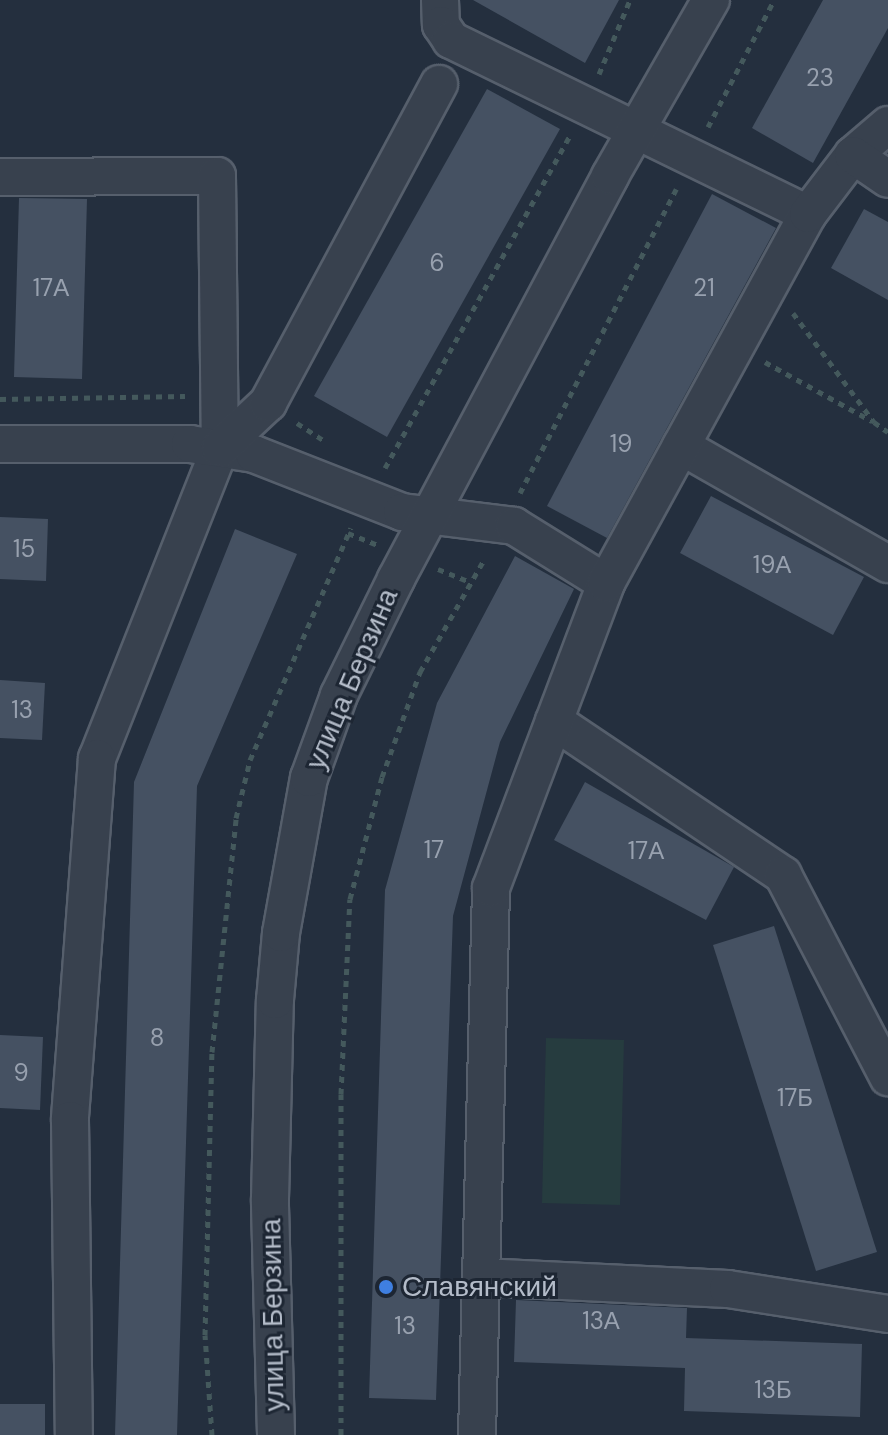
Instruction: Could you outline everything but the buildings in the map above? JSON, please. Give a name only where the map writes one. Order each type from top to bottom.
[{"type":"street","points":[[440,0],[441,25],[451,40],[808,214]]},
{"type":"street","name":"улица Берзина","points":[[276,1435],[270,1199],[275,1000],[299,815],[339,695],[429,517],[635,130],[711,0]]},
{"type":"street","points":[[220,448],[268,403],[439,84]]},
{"type":"street","points":[[477,1435],[491,888],[606,583],[808,214],[853,155],[888,125]]},
{"type":"street","points":[[853,155],[888,179]]},
{"type":"street","points":[[0,177],[217,176],[220,448],[97,758],[70,1120],[74,1435]]},
{"type":"street","points":[[0,444],[220,448],[276,462],[387,507],[429,517],[514,526],[606,583]]},
{"type":"street","points":[[681,446],[888,564]]},
{"type":"street","points":[[554,721],[783,875],[888,1077]]},
{"type":"street","points":[[481,1277],[728,1289],[888,1314]]},
{"type":"path","points":[[341,1435],[341,1094],[350,899],[382,777],[420,672],[503,527],[774,0]]},
{"type":"path","points":[[770,284],[874,422]]},
{"type":"path","points":[[736,347],[888,432]]},
{"type":"green space","points":[[546,1038],[624,1040],[620,1205],[542,1203]]},
{"type":"place","name":"Славянский","points":[[386,1287]]}]
